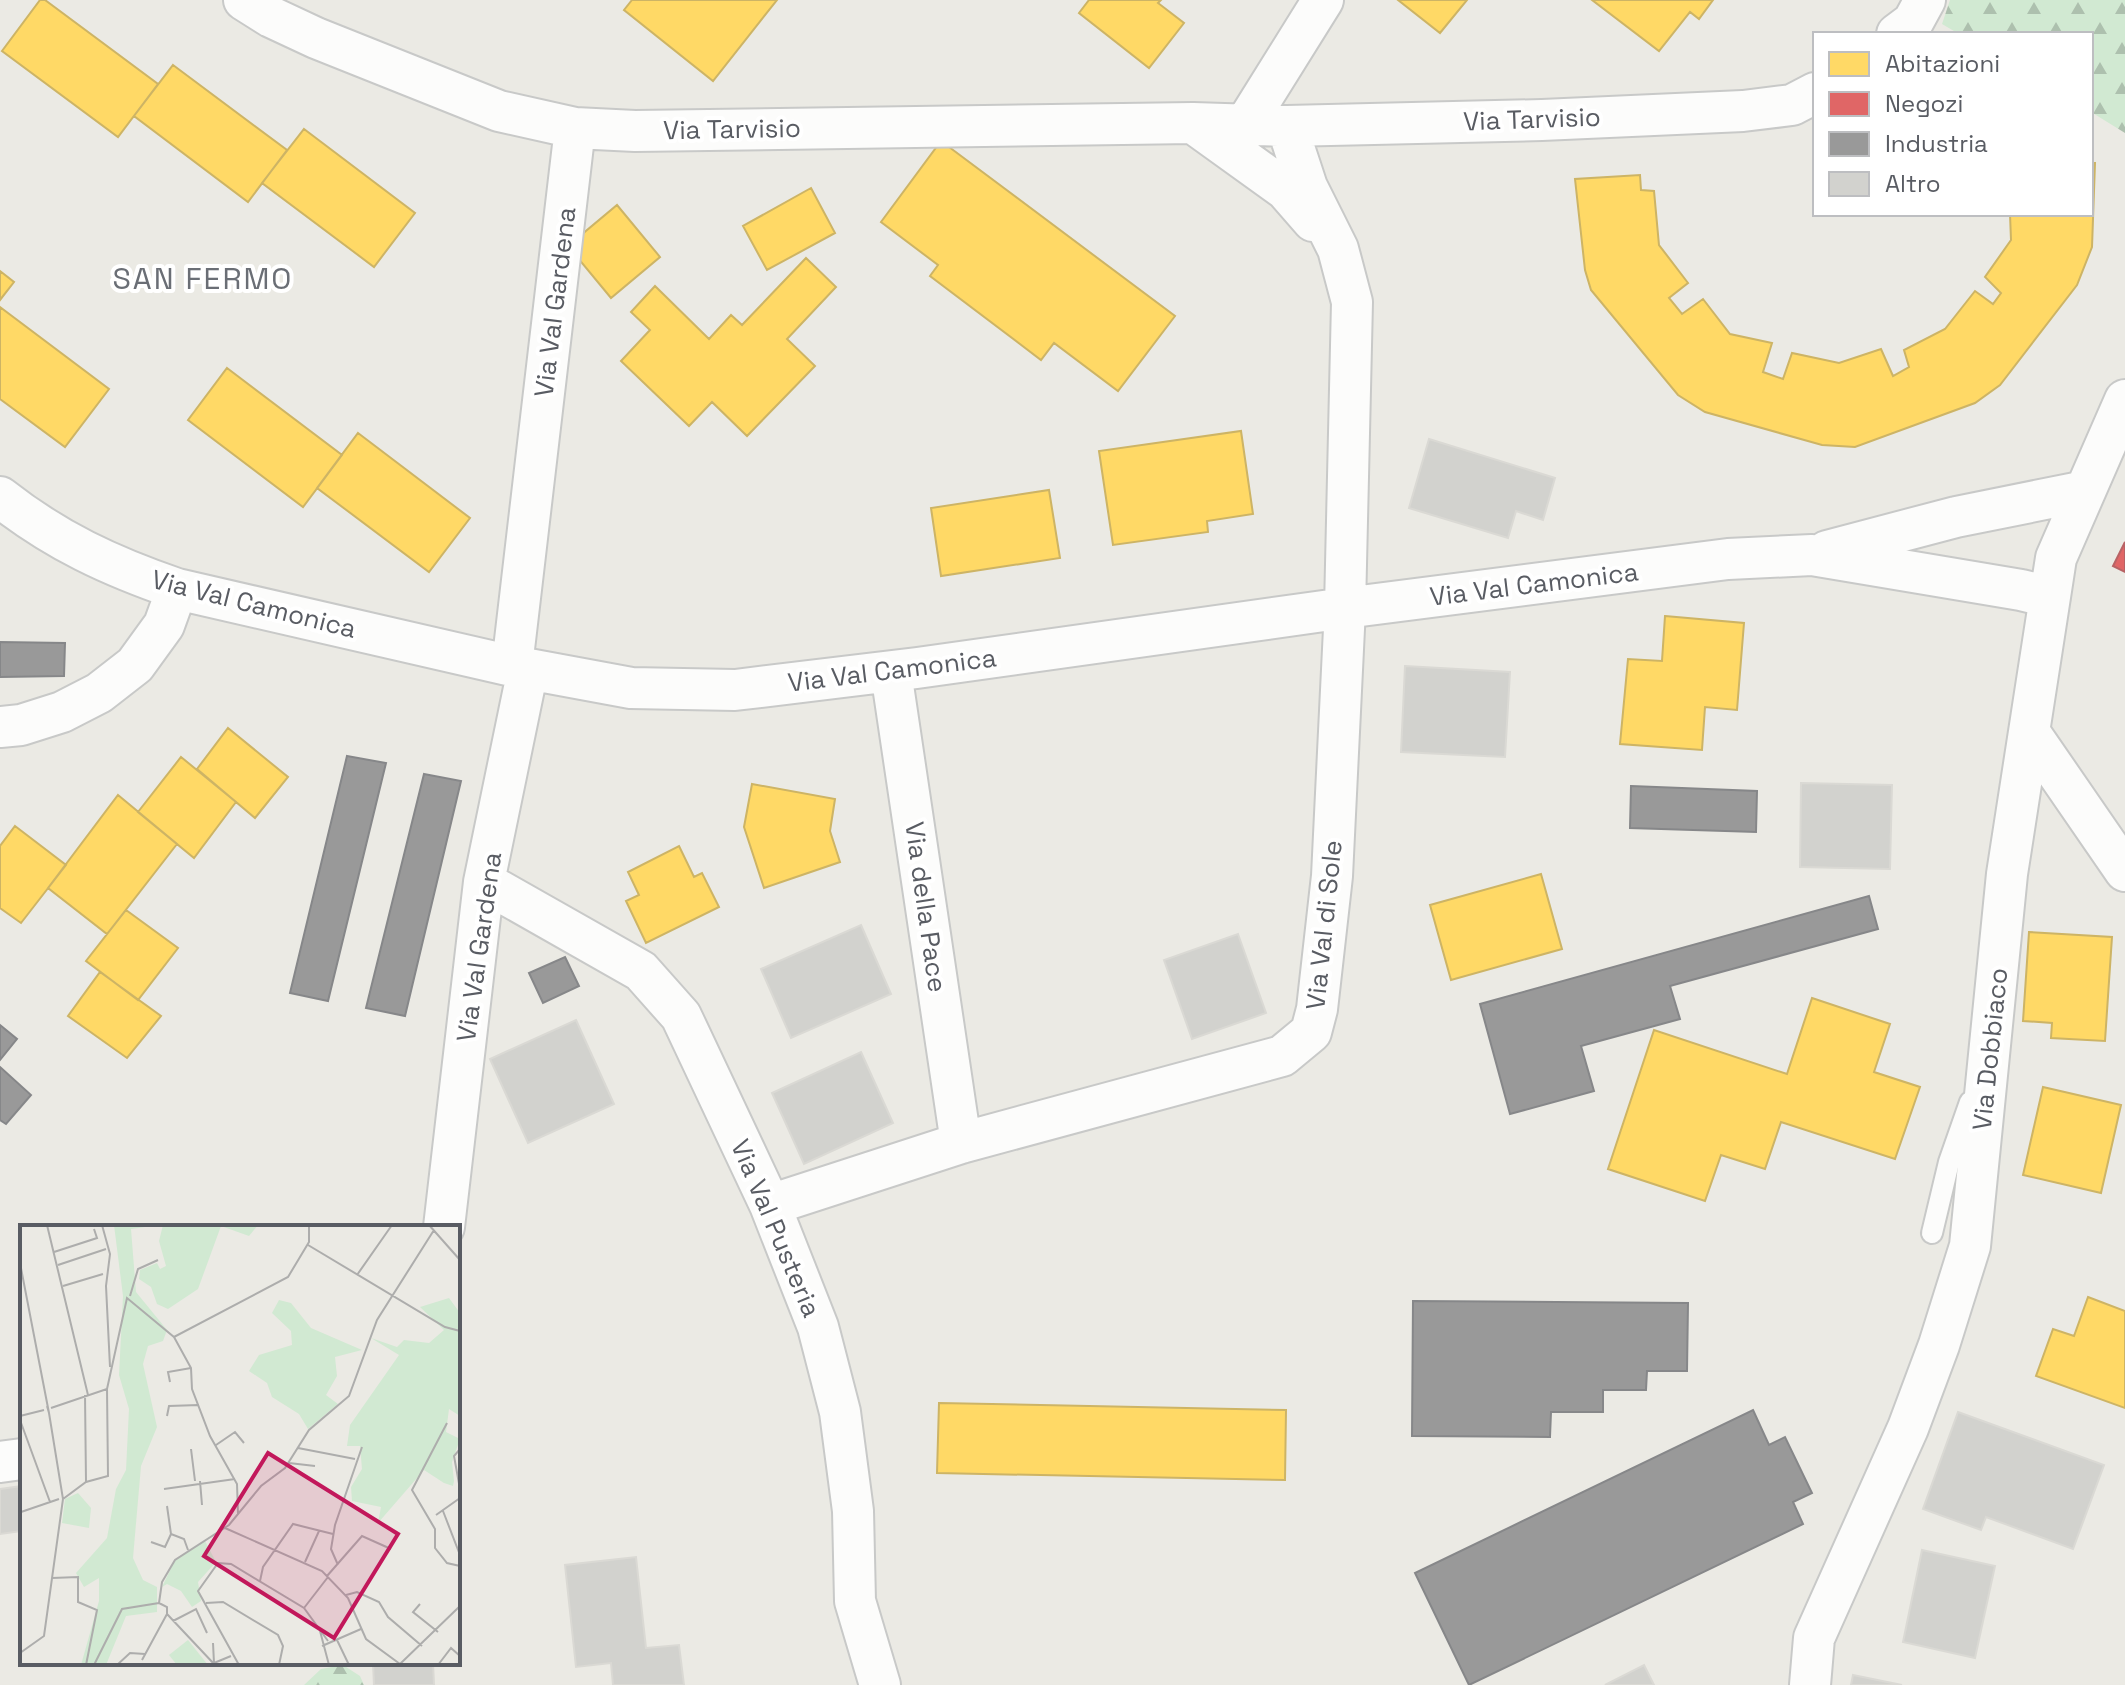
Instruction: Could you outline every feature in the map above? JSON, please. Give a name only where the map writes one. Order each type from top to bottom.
[{"type":"street","name":"Via Tarvisio","points":[[244,0],[271,17],[316,38],[499,111],[575,128],[635,131],[1193,123],[1287,126],[1542,120],[1743,111],[1792,105],[1813,94]]},
{"type":"street","points":[[1245,125],[1323,0]]},
{"type":"street","points":[[1900,32],[1913,22],[1925,0]]},
{"type":"street","name":"Via Val di Sole","points":[[1193,123],[1286,190],[1338,249]]},
{"type":"street","name":"Via Val di Sole","points":[[770,1205],[961,1143],[1282,1056],[1311,1032],[1317,1009],[1332,876],[1345,608],[1352,302],[1338,249],[1307,187],[1287,126]]},
{"type":"street","name":"Via Val Gardena","points":[[444,1225],[484,882],[520,668],[575,128]]},
{"type":"street","name":"Via Dobbiaco","points":[[1810,1685],[1814,1638],[1908,1428],[1939,1345],[1970,1246],[2007,874],[2056,558],[2125,400]]},
{"type":"street","name":"Via Val Camonica","points":[[0,497],[78,549],[127,572],[177,589],[520,668],[631,688],[735,690],[891,672],[1345,608],[1728,559],[1812,555],[1956,517],[2085,491]]},
{"type":"street","name":"Via Val Camonica","points":[[1812,555],[2050,597]]},
{"type":"street","points":[[0,727],[21,725],[62,712],[111,684],[135,665],[164,625],[177,589]]},
{"type":"street","name":"Via della Pace","points":[[891,672],[961,1143]]},
{"type":"street","points":[[2030,733],[2125,871]]},
{"type":"street","name":"Via Val Pusteria","points":[[484,882],[641,971],[681,1016],[770,1205],[818,1327],[840,1412],[853,1511],[855,1601],[880,1685]]},
{"type":"street","points":[[0,1462],[20,1459]]},
{"type":"lane","points":[[1932,1233],[1949,1162],[1991,1041]]},
{"type":"green space","points":[[1950,0],[2125,0],[2125,133],[2093,113],[2093,32],[1956,32],[1942,24]]},
{"type":"green space","points":[[343,1665],[360,1676],[364,1685],[304,1685],[321,1669]]},
{"type":"building: Abitazioni","points":[[40,0],[45,0],[158,84],[118,137],[2,51]]},
{"type":"building: Abitazioni","points":[[632,0],[777,0],[713,81],[624,10]]},
{"type":"building: Abitazioni","points":[[1089,0],[1161,0],[1158,3],[1184,23],[1149,68],[1079,13]]},
{"type":"building: Abitazioni","points":[[1398,0],[1467,0],[1440,33]]},
{"type":"building: Abitazioni","points":[[1592,0],[1713,0],[1699,19],[1690,12],[1659,51]]},
{"type":"building: Abitazioni","points":[[173,65],[287,150],[248,202],[134,116]]},
{"type":"building: Abitazioni","points":[[304,129],[415,213],[374,267],[262,183]]},
{"type":"building: Abitazioni","points":[[941,141],[1175,316],[1118,391],[1054,343],[1041,360],[930,276],[938,265],[881,222]]},
{"type":"building: Abitazioni","points":[[2095,163],[2092,247],[2077,285],[2000,385],[1975,403],[1855,447],[1822,445],[1705,412],[1678,395],[1591,290],[1585,270],[1575,179],[1640,175],[1641,190],[1654,191],[1659,245],[1688,283],[1669,298],[1682,314],[1703,299],[1730,334],[1772,343],[1763,372],[1783,379],[1792,353],[1839,363],[1881,349],[1893,376],[1909,367],[1904,350],[1945,329],[1975,291],[1993,304],[2001,293],[1985,277],[2011,240],[2010,216],[2093,216]]},
{"type":"building: Abitazioni","points":[[811,188],[835,233],[767,270],[743,226]]},
{"type":"building: Abitazioni","points":[[617,205],[660,257],[611,298],[568,246]]},
{"type":"building: Abitazioni","points":[[806,258],[836,287],[787,339],[815,366],[747,436],[712,402],[689,426],[621,361],[650,330],[631,312],[655,286],[709,339],[731,315],[742,325]]},
{"type":"building: Abitazioni","points":[[0,271],[14,282],[0,300]]},
{"type":"building: Abitazioni","points":[[0,307],[109,389],[65,447],[0,399]]},
{"type":"building: Abitazioni","points":[[227,368],[342,455],[303,507],[188,420]]},
{"type":"building: Abitazioni","points":[[1241,431],[1253,514],[1207,521],[1208,532],[1113,545],[1099,451]]},
{"type":"building: Abitazioni","points":[[358,433],[470,518],[429,572],[317,488]]},
{"type":"building: Abitazioni","points":[[1049,490],[1060,558],[941,576],[931,508]]},
{"type":"building: Abitazioni","points":[[1665,616],[1744,623],[1737,710],[1705,707],[1702,750],[1620,744],[1628,659],[1662,661]]},
{"type":"building: Abitazioni","points":[[228,728],[288,777],[255,818],[197,769]]},
{"type":"building: Abitazioni","points":[[181,757],[236,802],[194,858],[138,812]]},
{"type":"building: Abitazioni","points":[[752,784],[835,799],[830,831],[840,862],[764,888],[744,827]]},
{"type":"building: Abitazioni","points":[[118,795],[177,844],[107,934],[48,888]]},
{"type":"building: Abitazioni","points":[[15,826],[66,865],[21,923],[0,908],[0,846]]},
{"type":"building: Abitazioni","points":[[679,846],[694,877],[702,873],[719,907],[646,943],[626,901],[639,895],[628,872]]},
{"type":"building: Abitazioni","points":[[1541,874],[1562,949],[1451,980],[1430,905]]},
{"type":"building: Abitazioni","points":[[126,910],[178,948],[138,1000],[86,961]]},
{"type":"building: Abitazioni","points":[[2029,932],[2112,937],[2105,1041],[2051,1038],[2052,1023],[2023,1021]]},
{"type":"building: Abitazioni","points":[[100,972],[161,1016],[127,1058],[68,1016]]},
{"type":"building: Abitazioni","points":[[1812,998],[1890,1024],[1874,1072],[1920,1087],[1895,1159],[1781,1122],[1765,1169],[1721,1155],[1705,1201],[1608,1169],[1654,1030],[1787,1074]]},
{"type":"building: Abitazioni","points":[[2043,1087],[2121,1105],[2101,1193],[2023,1175]]},
{"type":"building: Abitazioni","points":[[2088,1297],[2125,1311],[2125,1408],[2036,1376],[2053,1329],[2074,1336]]},
{"type":"building: Abitazioni","points":[[939,1403],[1286,1410],[1285,1480],[937,1473]]},
{"type":"building: Negozi","points":[[2125,542],[2125,572],[2113,566]]},
{"type":"building: Industria","points":[[0,642],[65,643],[64,676],[0,677]]},
{"type":"building: Industria","points":[[347,756],[386,763],[328,1001],[290,993]]},
{"type":"building: Industria","points":[[424,774],[461,781],[405,1016],[366,1008]]},
{"type":"building: Industria","points":[[1631,786],[1757,791],[1756,832],[1630,828]]},
{"type":"building: Industria","points":[[1869,896],[1878,929],[1670,986],[1680,1019],[1581,1046],[1594,1091],[1510,1114],[1480,1004]]},
{"type":"building: Industria","points":[[565,957],[579,986],[543,1003],[529,973]]},
{"type":"building: Industria","points":[[0,1025],[17,1039],[0,1060]]},
{"type":"building: Industria","points":[[0,1067],[31,1095],[6,1124],[0,1120]]},
{"type":"building: Industria","points":[[1413,1301],[1688,1303],[1687,1371],[1647,1371],[1646,1390],[1603,1390],[1603,1412],[1551,1412],[1550,1437],[1412,1436]]},
{"type":"building: Industria","points":[[1753,1410],[1769,1445],[1785,1437],[1812,1493],[1793,1502],[1803,1524],[1469,1685],[1415,1573]]},
{"type":"building: Altro","points":[[1429,439],[1555,478],[1543,520],[1516,511],[1508,538],[1409,508]]},
{"type":"building: Altro","points":[[1405,666],[1510,672],[1505,757],[1401,752]]},
{"type":"building: Altro","points":[[1801,783],[1892,785],[1890,869],[1800,867]]},
{"type":"building: Altro","points":[[861,925],[891,994],[791,1038],[761,969]]},
{"type":"building: Altro","points":[[1238,934],[1266,1013],[1192,1039],[1164,960]]},
{"type":"building: Altro","points":[[576,1020],[614,1104],[528,1143],[490,1059]]},
{"type":"building: Altro","points":[[861,1052],[893,1123],[804,1164],[772,1093]]},
{"type":"building: Altro","points":[[1958,1412],[2104,1465],[2073,1549],[1986,1517],[1981,1530],[1923,1509]]},
{"type":"building: Altro","points":[[20,1486],[20,1531],[0,1534],[0,1489]]},
{"type":"building: Altro","points":[[1922,1550],[1995,1566],[1975,1658],[1903,1642]]},
{"type":"building: Altro","points":[[636,1557],[646,1648],[679,1645],[684,1685],[613,1685],[611,1663],[576,1667],[565,1565]]},
{"type":"building: Altro","points":[[373,1665],[433,1665],[434,1685],[374,1685]]},
{"type":"building: Altro","points":[[1644,1665],[1654,1685],[1605,1685]]},
{"type":"building: Altro","points":[[1853,1675],[1902,1685],[1851,1685]]},
{"type":"district","name":"SAN FERMO","points":[[203,278]]}]
